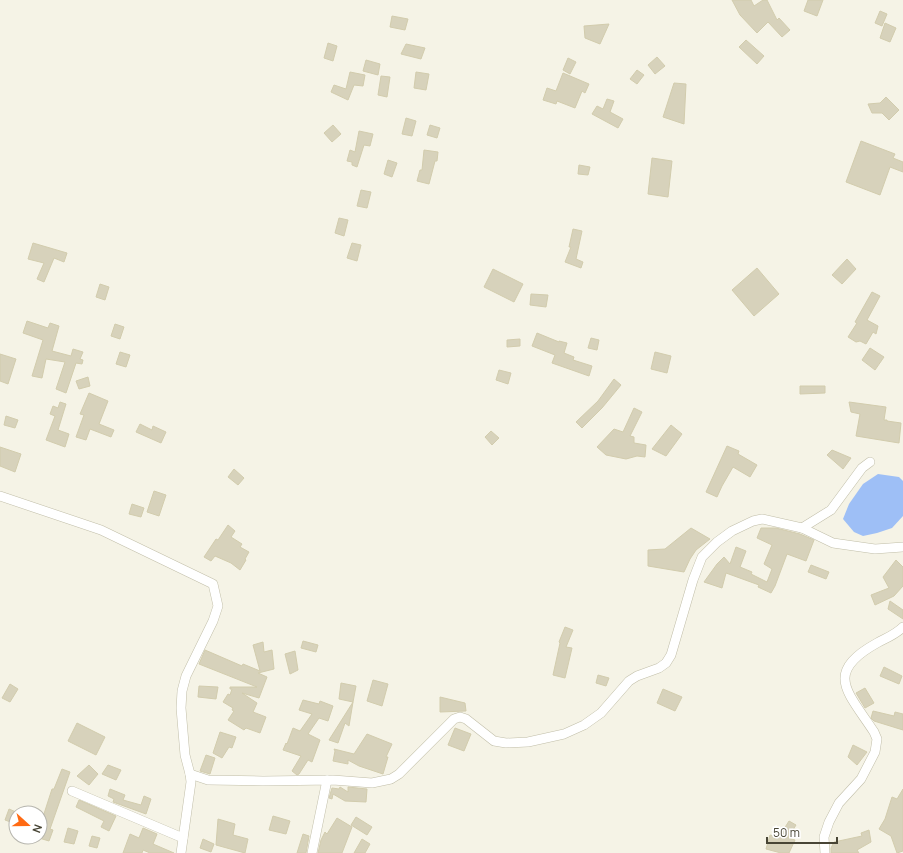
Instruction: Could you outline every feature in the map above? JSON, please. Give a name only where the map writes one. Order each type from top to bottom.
[{"type":"street","points":[[802,528],[831,510],[862,468],[870,462]]},
{"type":"street","points":[[0,496],[101,530],[213,584],[218,606],[213,621],[186,676],[182,690],[181,708],[185,755],[191,782],[181,853]]},
{"type":"street","points":[[190,774],[208,780],[263,782],[327,780],[372,783],[391,779],[399,774],[454,719],[460,717],[466,719],[494,741],[506,743],[528,742],[564,734],[584,725],[601,713],[629,681],[637,676],[659,668],[666,663],[671,655],[692,580],[702,557],[717,542],[739,528],[753,521],[762,519],[802,528],[833,542],[875,549],[903,547]]},
{"type":"street","points":[[825,853],[824,837],[829,822],[840,803],[861,779],[875,752],[877,739],[845,686],[844,676],[848,666],[859,655],[877,643],[896,634],[903,627]]},
{"type":"street","points":[[312,853],[327,780]]},
{"type":"street","points":[[72,791],[183,838]]},
{"type":"water","points":[[878,474],[899,477],[903,481],[903,516],[892,528],[863,536],[854,532],[843,519],[849,504],[863,484]]},
{"type":"building","points":[[732,0],[751,0],[754,6],[763,0],[767,0],[777,20],[779,18],[790,30],[782,37],[768,22],[757,33],[740,15]]},
{"type":"building","points":[[808,0],[823,0],[817,16],[804,11]]},
{"type":"building","points":[[880,11],[887,14],[882,26],[875,23]]},
{"type":"building","points":[[392,16],[408,19],[405,30],[390,27]]},
{"type":"building","points":[[885,23],[896,28],[890,42],[880,38]]},
{"type":"building","points":[[609,24],[600,44],[585,38],[584,26]]},
{"type":"building","points":[[746,40],[764,56],[757,64],[739,47]]},
{"type":"building","points":[[328,43],[337,46],[333,61],[324,58]]},
{"type":"building","points":[[406,44],[425,48],[421,59],[401,54]]},
{"type":"building","points":[[657,57],[665,66],[655,74],[648,65]]},
{"type":"building","points":[[568,58],[576,62],[570,74],[563,70]]},
{"type":"building","points":[[366,60],[380,64],[378,75],[363,71]]},
{"type":"building","points":[[637,70],[644,75],[637,84],[630,79]]},
{"type":"building","points":[[350,72],[365,75],[363,86],[354,85],[348,100],[331,92],[334,85],[346,89]]},
{"type":"building","points":[[416,72],[429,74],[426,90],[414,88]]},
{"type":"building","points":[[563,73],[589,84],[585,93],[582,91],[575,108],[557,101],[556,104],[543,100],[547,88],[556,91]]},
{"type":"building","points":[[381,76],[390,77],[387,97],[378,95]]},
{"type":"building","points":[[674,83],[686,84],[684,124],[663,117]]},
{"type":"building","points":[[886,97],[899,110],[889,120],[882,113],[872,113],[868,104],[880,103]]},
{"type":"building","points":[[607,99],[614,101],[610,112],[623,119],[618,128],[592,114],[597,106],[603,109]]},
{"type":"building","points":[[406,118],[416,121],[412,136],[402,134]]},
{"type":"building","points":[[333,125],[341,134],[332,142],[324,133]]},
{"type":"building","points":[[430,125],[440,128],[437,138],[427,135]]},
{"type":"building","points":[[359,131],[373,134],[370,146],[364,145],[357,167],[352,165],[352,162],[347,161],[350,150],[355,152]]},
{"type":"building","points":[[861,141],[895,154],[893,158],[903,162],[903,172],[890,167],[880,195],[846,182]]},
{"type":"building","points":[[424,150],[438,152],[437,161],[435,161],[429,184],[417,181],[420,170],[422,170]]},
{"type":"building","points":[[652,158],[672,161],[668,197],[648,194]]},
{"type":"building","points":[[388,160],[397,163],[392,177],[384,174]]},
{"type":"building","points":[[579,165],[590,167],[588,175],[578,174]]},
{"type":"building","points":[[361,190],[371,192],[367,208],[357,206]]},
{"type":"building","points":[[339,218],[348,220],[344,236],[335,233]]},
{"type":"building","points":[[573,229],[582,231],[576,259],[583,262],[581,268],[565,262],[571,247],[569,247]]},
{"type":"building","points":[[33,243],[67,253],[64,262],[54,258],[44,282],[37,279],[44,263],[28,259]]},
{"type":"building","points":[[352,243],[361,245],[357,261],[347,258]]},
{"type":"building","points":[[847,259],[856,269],[842,284],[832,275]]},
{"type":"building","points":[[757,268],[779,294],[754,316],[732,290]]},
{"type":"building","points":[[493,269],[523,284],[514,302],[484,287]]},
{"type":"building","points":[[100,284],[109,287],[105,300],[96,297]]},
{"type":"building","points":[[872,292],[880,296],[867,320],[878,326],[876,334],[873,332],[866,344],[860,341],[856,342],[848,337],[857,323],[855,322]]},
{"type":"building","points":[[531,294],[548,295],[546,307],[530,305]]},
{"type":"building","points":[[27,321],[48,328],[50,323],[59,326],[52,351],[71,356],[73,349],[83,352],[80,359],[83,360],[82,364],[76,363],[66,393],[56,389],[65,362],[46,359],[42,378],[32,376],[43,340],[23,333]]},
{"type":"building","points":[[115,324],[124,327],[120,339],[111,336]]},
{"type":"building","points":[[537,333],[559,342],[567,343],[564,353],[574,357],[573,360],[592,366],[589,376],[552,363],[555,355],[532,346]]},
{"type":"building","points":[[591,338],[599,340],[597,350],[588,348]]},
{"type":"building","points":[[520,339],[520,346],[507,347],[507,340]]},
{"type":"building","points":[[870,348],[884,357],[875,370],[862,360]]},
{"type":"building","points":[[120,352],[130,355],[126,367],[116,364]]},
{"type":"building","points":[[655,352],[671,356],[667,373],[651,369]]},
{"type":"building","points":[[0,354],[16,359],[8,384],[0,381]]},
{"type":"building","points":[[499,370],[511,373],[508,384],[496,380]]},
{"type":"building","points":[[88,377],[90,386],[79,389],[76,381]]},
{"type":"building","points":[[614,379],[621,385],[602,408],[582,428],[576,422],[598,401]]},
{"type":"building","points":[[800,386],[825,386],[825,393],[800,394]]},
{"type":"building","points":[[89,393],[108,401],[99,424],[114,430],[111,437],[90,429],[86,440],[76,437],[84,415],[80,414]]},
{"type":"building","points":[[60,402],[66,404],[58,430],[69,434],[65,447],[46,440],[55,416],[50,414],[53,406],[58,408]]},
{"type":"building","points":[[849,402],[886,407],[884,420],[901,423],[899,443],[856,436],[860,414],[851,412]]},
{"type":"building","points":[[634,408],[642,412],[630,436],[634,437],[634,443],[646,445],[645,457],[637,456],[626,459],[606,455],[597,447],[614,429],[623,432]]},
{"type":"building","points":[[6,416],[18,420],[15,428],[4,425]]},
{"type":"building","points":[[140,424],[152,430],[153,426],[166,432],[161,443],[136,432]]},
{"type":"building","points":[[671,425],[682,434],[666,456],[652,449]]},
{"type":"building","points":[[491,431],[499,438],[492,445],[485,437]]},
{"type":"building","points":[[727,446],[739,451],[738,454],[757,465],[750,477],[733,467],[717,497],[706,492]]},
{"type":"building","points":[[0,447],[21,454],[15,472],[0,466]]},
{"type":"building","points":[[832,450],[851,458],[843,469],[827,455]]},
{"type":"building","points":[[234,469],[244,478],[238,485],[228,477]]},
{"type":"building","points":[[154,491],[166,495],[159,516],[147,512]]},
{"type":"building","points":[[132,504],[144,508],[141,517],[129,514]]},
{"type":"building","points":[[228,525],[235,531],[231,537],[242,544],[240,547],[249,552],[240,570],[231,563],[215,556],[211,561],[204,557]]},
{"type":"building","points":[[691,528],[710,539],[696,550],[684,572],[648,566],[648,550],[665,549]]},
{"type":"building","points":[[761,528],[776,528],[800,534],[814,540],[806,561],[787,554],[771,593],[758,587],[759,585],[726,573],[722,588],[704,582],[724,557],[730,564],[736,547],[746,551],[740,567],[752,572],[751,574],[767,582],[772,569],[764,564],[772,545],[757,538]]},
{"type":"building","points":[[896,560],[903,567],[903,586],[894,596],[875,605],[871,595],[889,588],[883,577]]},
{"type":"building","points":[[811,565],[829,572],[826,579],[808,572]]},
{"type":"building","points":[[890,601],[903,610],[903,619],[888,609]]},
{"type":"building","points":[[565,627],[573,630],[566,647],[572,648],[565,678],[553,675],[559,642]]},
{"type":"building","points":[[303,641],[318,645],[316,652],[301,648]]},
{"type":"building","points":[[263,642],[264,652],[272,650],[274,669],[258,673],[267,677],[259,698],[242,693],[257,703],[253,712],[266,717],[260,733],[246,728],[244,730],[228,720],[234,711],[232,710],[233,708],[223,702],[228,694],[230,695],[232,689],[230,689],[230,687],[257,687],[199,664],[205,650],[242,666],[243,664],[260,671],[253,645]]},
{"type":"building","points":[[295,651],[298,670],[290,674],[285,654]]},
{"type":"building","points":[[884,667],[902,676],[899,684],[880,676]]},
{"type":"building","points":[[598,675],[609,678],[606,686],[596,683]]},
{"type":"building","points":[[373,680],[388,684],[382,706],[367,701]]},
{"type":"building","points":[[341,683],[356,686],[353,702],[339,699]]},
{"type":"building","points":[[10,684],[18,689],[10,702],[2,698]]},
{"type":"building","points":[[199,686],[218,687],[216,699],[198,697]]},
{"type":"building","points":[[865,688],[874,703],[865,708],[856,693]]},
{"type":"building","points":[[663,689],[682,697],[675,711],[657,703]]},
{"type":"building","points":[[440,697],[465,703],[466,711],[440,712]]},
{"type":"building","points":[[303,700],[319,704],[320,701],[333,706],[328,721],[319,718],[308,734],[320,740],[312,762],[308,760],[297,775],[292,771],[301,756],[283,750],[293,728],[300,731],[312,714],[299,710]]},
{"type":"building","points":[[353,702],[349,726],[345,723],[338,743],[329,740]]},
{"type":"building","points":[[873,711],[894,716],[895,712],[903,714],[903,730],[874,721],[871,718]]},
{"type":"building","points":[[77,723],[105,737],[96,755],[68,741]]},
{"type":"building","points":[[455,728],[471,734],[464,751],[448,745]]},
{"type":"building","points":[[220,732],[236,737],[232,748],[229,747],[222,758],[213,753]]},
{"type":"building","points":[[367,734],[392,744],[386,757],[388,757],[383,774],[359,766],[348,760],[348,764],[333,761],[334,749],[354,754]]},
{"type":"building","points":[[853,745],[867,752],[857,765],[848,757]]},
{"type":"building","points":[[206,755],[215,758],[210,774],[200,771]]},
{"type":"building","points":[[89,765],[98,774],[89,785],[77,776]]},
{"type":"building","points":[[108,765],[121,770],[116,780],[102,774]]},
{"type":"building","points":[[62,769],[70,772],[50,829],[53,830],[49,841],[47,805],[52,789],[54,789]]},
{"type":"building","points":[[340,787],[348,792],[348,787],[367,789],[366,802],[345,801],[333,794],[332,799],[329,798],[332,788],[339,789]]},
{"type":"building","points":[[110,789],[125,795],[123,800],[141,805],[144,796],[151,799],[146,814],[113,802],[114,799],[108,796]]},
{"type":"building","points":[[903,789],[903,851],[897,853],[891,836],[879,829],[885,819],[892,797],[897,799]]},
{"type":"building","points":[[79,800],[116,816],[109,831],[101,827],[104,821],[76,807]]},
{"type":"building","points":[[8,812],[8,821],[5,820]]},
{"type":"building","points":[[273,816],[290,821],[286,834],[269,830]]},
{"type":"building","points":[[356,817],[372,827],[367,835],[351,825]]},
{"type":"building","points":[[337,818],[352,827],[342,853],[318,853],[321,840],[325,832],[327,834]]},
{"type":"building","points":[[218,819],[235,824],[233,835],[248,839],[245,853],[216,845]]},
{"type":"building","points":[[789,821],[796,825],[788,838],[795,840],[789,853],[781,853],[766,849],[770,835],[779,837]]},
{"type":"building","points":[[68,828],[78,831],[74,844],[64,842]]},
{"type":"building","points":[[143,828],[157,834],[153,844],[174,853],[150,853],[143,850],[142,853],[123,853],[130,834],[139,838]]},
{"type":"building","points":[[869,830],[871,842],[857,850],[859,853],[831,853],[831,848],[834,842],[862,836],[861,833]]},
{"type":"building","points":[[303,834],[309,836],[306,853],[297,853]]},
{"type":"building","points":[[92,836],[100,838],[97,848],[89,846]]},
{"type":"building","points":[[203,839],[214,844],[211,852],[200,848]]},
{"type":"building","points":[[362,839],[370,844],[365,853],[354,853]]}]
